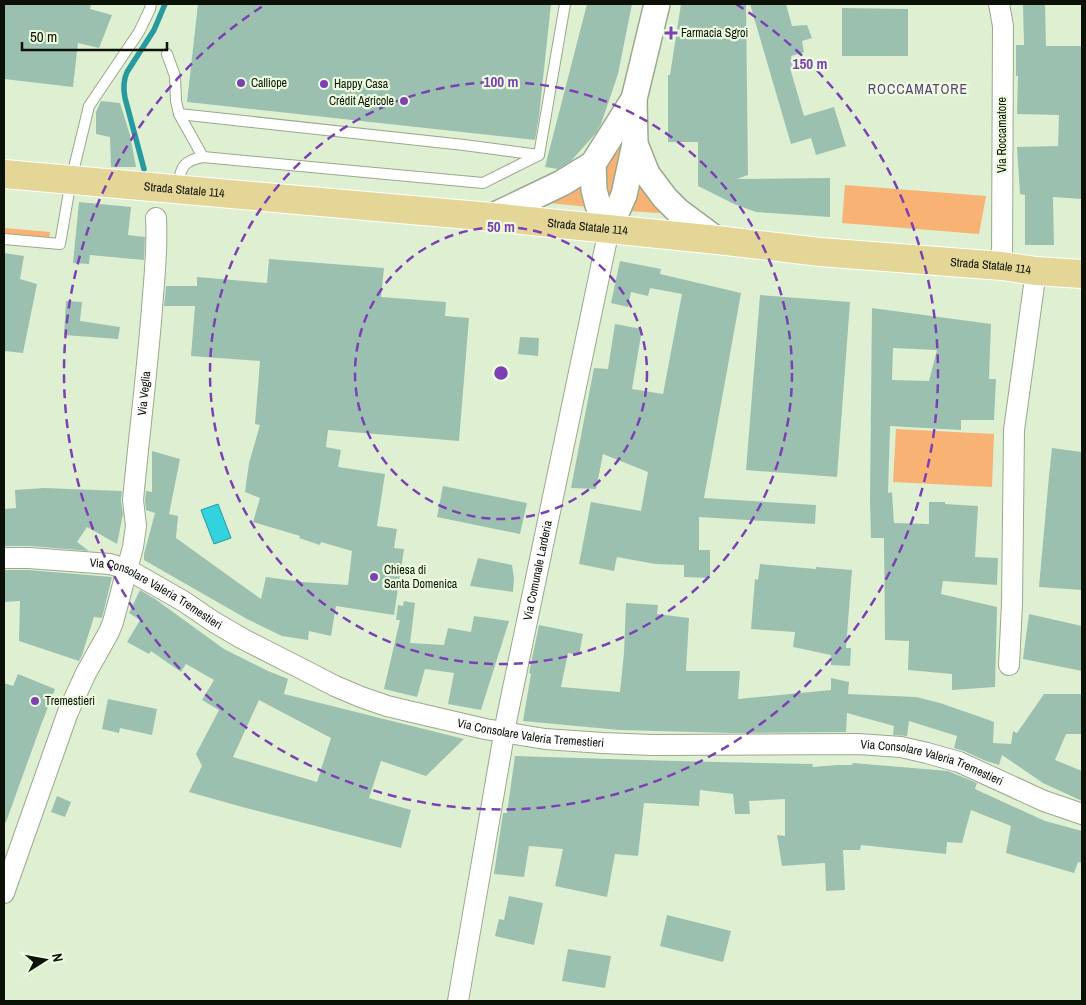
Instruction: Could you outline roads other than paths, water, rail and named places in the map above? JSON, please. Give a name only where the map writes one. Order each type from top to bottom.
[{"type":"main road","name":"Strada Statale 114","points":[[4,174],[491,217],[861,256],[1082,274]]},
{"type":"street","name":"Via Comunale Larderia","points":[[458,1001],[504,733],[609,229],[624,195],[635,144],[634,99],[657,4]]},
{"type":"street","name":"Via Roccamatore","points":[[999,4],[1003,26],[1002,266]]},
{"type":"street","name":"Via Comunale Larderia","points":[[491,217],[562,183],[593,164],[634,99]]},
{"type":"street","name":"Via Comunale Larderia","points":[[635,144],[647,174],[665,198],[717,240]]},
{"type":"street","points":[[593,164],[594,190],[598,205],[609,229]]},
{"type":"street","name":"Via Veglia","points":[[4,893],[68,712],[113,622],[133,548],[136,526],[133,500],[151,326],[156,254],[156,218]]},
{"type":"street","points":[[1009,665],[1012,604],[1014,430],[1036,271]]},
{"type":"street","name":"Via Consolare Valeria Tremestieri","points":[[4,558],[110,564],[127,569],[183,601],[243,639],[335,686],[387,706],[504,733],[545,739],[652,745],[858,744],[900,747],[927,752],[959,762],[1044,801],[1082,814]]},
{"type":"lane","points":[[4,238],[60,244],[71,180],[89,106],[139,32],[151,4]]},
{"type":"lane","points":[[539,155],[565,4]]},
{"type":"lane","points":[[168,54],[175,76],[176,101],[179,114],[202,157]]},
{"type":"lane","points":[[179,114],[464,144],[539,155]]},
{"type":"lane","points":[[176,189],[181,170],[191,159],[202,157],[483,183],[539,155]]},
{"type":"water","points":[[218,504],[231,538],[214,544],[201,510]]},
{"type":"waterway","points":[[144,169],[125,98],[124,82],[127,72],[154,30],[165,4]]},
{"type":"place","name":"Farmacia Sgroi","points":[[671,33]]},
{"type":"place","name":"Calliope","points":[[241,83]]},
{"type":"place","name":"Happy Casa","points":[[324,84]]},
{"type":"place","name":"Crédit Agricole","points":[[404,101]]},
{"type":"place","name":"Chiesa di Santa Domenica","points":[[374,577]]},
{"type":"place","name":"Tremestieri","points":[[35,701]]},
{"type":"district","name":"ROCCAMATORE","points":[[918,89]]}]
